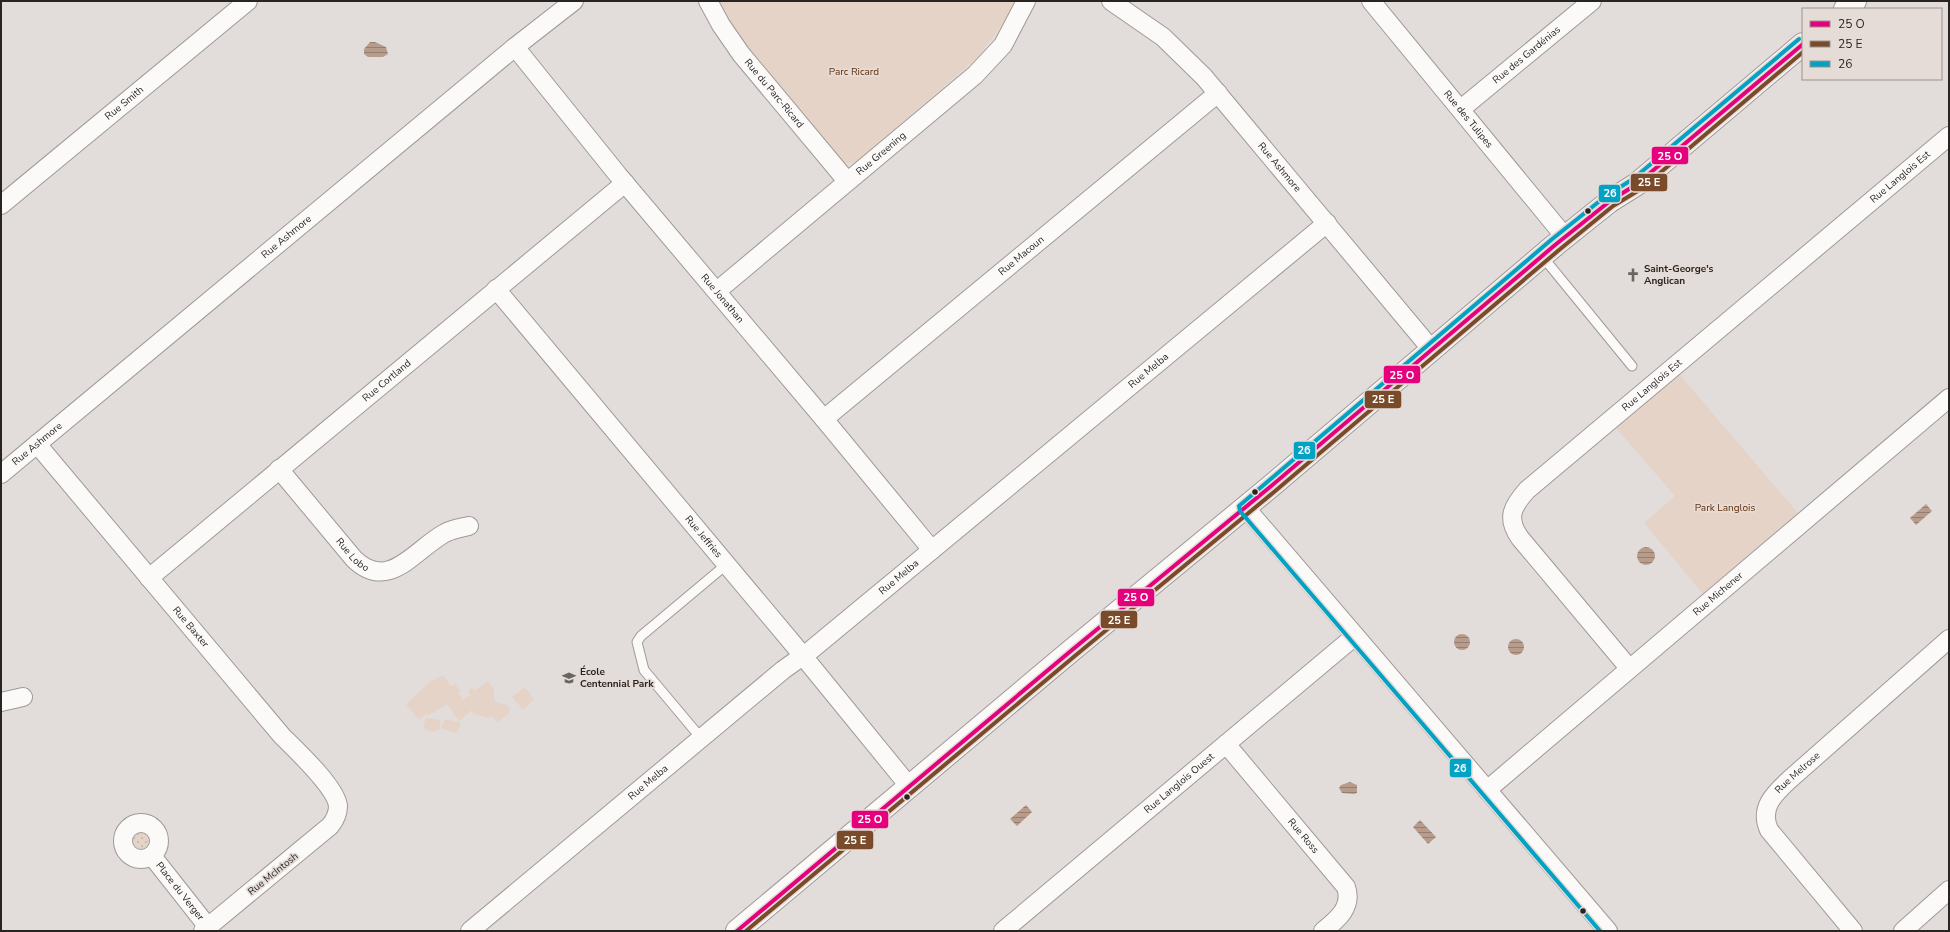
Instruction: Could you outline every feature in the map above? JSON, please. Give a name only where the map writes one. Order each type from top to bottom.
[{"type":"street","name":"Rue Smith","points":[[1,205],[248,1]]},
{"type":"street","name":"Rue Ashmore","points":[[1,474],[515,47],[574,1]]},
{"type":"street","name":"Rue du Parc-Ricard","points":[[708,1],[721,25],[741,54],[847,181]]},
{"type":"street","name":"Rue Greening","points":[[717,291],[847,181],[951,96],[985,65],[1010,34],[1026,1]]},
{"type":"street","name":"Rue Ashmore","points":[[1112,1],[1163,37],[1218,93],[1432,350]]},
{"type":"street","name":"Rue des Tulipes","points":[[1371,1],[1565,237]]},
{"type":"street","name":"Rue des Gardénias","points":[[1461,109],[1592,1]]},
{"type":"street","points":[[1847,8],[1855,1]]},
{"type":"street","points":[[737,931],[1245,507],[1542,256],[1610,201],[1637,184],[1802,45]]},
{"type":"street","name":"Rue Jonathan","points":[[515,47],[625,183],[717,291],[932,550]]},
{"type":"street","name":"Rue Macoun","points":[[824,419],[1218,93]]},
{"type":"street","name":"Rue Langlois Est","points":[[1629,668],[1520,538],[1512,525],[1511,518],[1515,505],[1527,490],[1949,136]]},
{"type":"street","name":"Rue Cortland","points":[[149,578],[625,183]]},
{"type":"street","name":"Rue Melba","points":[[470,931],[701,738],[932,550],[1327,223]]},
{"type":"street","name":"Rue Jeffries","points":[[496,289],[727,564],[909,786]]},
{"type":"street","name":"Rue Michener","points":[[1487,790],[1949,398]]},
{"type":"street","name":"Rue Baxter","points":[[38,444],[282,736],[304,758],[332,792],[336,800],[337,812]]},
{"type":"street","name":"Rue Lobo","points":[[279,470],[354,559],[361,566],[376,571],[393,570],[445,533],[469,526]]},
{"type":"street","points":[[1245,507],[1487,790],[1603,929]]},
{"type":"street","name":"Rue Langlois Ouest","points":[[1003,931],[1355,636]]},
{"type":"street","name":"Rue Melrose","points":[[1853,931],[1769,830],[1765,816],[1767,807],[1779,790],[1789,780],[1949,640]]},
{"type":"street","points":[[1,702],[23,697]]},
{"type":"street","name":"Rue Ross","points":[[1226,744],[1346,887],[1348,899],[1345,908],[1336,920],[1323,931]]},
{"type":"street","name":"Rue McIntosh","points":[[205,929],[330,826],[337,812]]},
{"type":"street","name":"Place du Verger","points":[[152,856],[205,929]]},
{"type":"street","points":[[1903,931],[1949,890]]},
{"type":"lane","points":[[1542,256],[1632,366]]},
{"type":"lane","points":[[701,738],[644,670],[637,642],[642,636],[727,564]]},
{"type":"green space","name":"Parc Ricard","points":[[716,1],[1015,1],[1004,22],[978,57],[855,163],[843,163],[754,61]]},
{"type":"green space","name":"Park Langlois","points":[[1679,374],[1798,513],[1703,594],[1644,523],[1675,496],[1615,427]]},
{"type":"green space","points":[[443,675],[451,686],[455,684],[460,691],[458,693],[463,700],[470,695],[468,691],[472,688],[475,690],[488,681],[494,690],[494,699],[498,704],[500,702],[502,705],[506,704],[510,709],[509,713],[498,722],[492,716],[489,718],[474,714],[472,710],[459,721],[447,704],[429,715],[426,714],[419,720],[406,704],[430,682]]},
{"type":"green space","points":[[525,687],[534,699],[523,710],[512,697]]},
{"type":"green space","points":[[426,718],[440,720],[440,729],[432,731],[423,727]]},
{"type":"green space","points":[[446,719],[461,723],[457,733],[442,729],[441,726]]},
{"type":"green space","points":[[141,833],[147,835],[149,841],[147,847],[141,849],[135,847],[133,841],[135,835]]},
{"type":"shaded area","points":[[370,42],[375,42],[386,47],[388,54],[383,57],[368,57],[364,54],[364,49]]},
{"type":"shaded area","points":[[1926,504],[1932,511],[1916,525],[1910,518]]},
{"type":"shaded area","points":[[1646,547],[1652,550],[1655,556],[1652,562],[1646,565],[1640,562],[1637,556],[1640,550]]},
{"type":"shaded area","points":[[1462,634],[1468,636],[1470,642],[1468,648],[1462,650],[1456,648],[1454,642],[1456,636]]},
{"type":"shaded area","points":[[1516,639],[1522,641],[1524,647],[1522,653],[1516,655],[1510,653],[1508,647],[1510,641]]},
{"type":"shaded area","points":[[1350,782],[1357,785],[1357,793],[1342,793],[1339,788],[1341,785]]},
{"type":"shaded area","points":[[1026,805],[1032,812],[1017,826],[1010,819]]},
{"type":"shaded area","points":[[1420,820],[1436,837],[1428,844],[1413,827]]},
{"type":"transit line","name":"26","points":[[1600,931],[1240,511],[1239,506],[1551,240],[1606,196],[1633,179],[1799,39]]},
{"type":"transit line","points":[[737,931],[1072,650],[1270,487],[1555,245],[1610,201],[1637,184],[1802,45]]},
{"type":"transit line","points":[[746,931],[1076,655],[1274,492],[1559,250],[1613,206],[1641,189],[1802,53]]},
{"type":"place","name":"Saint-George's Anglican","points":[[1633,275]]},
{"type":"place","name":"École Centennial Park","points":[[569,678]]}]
